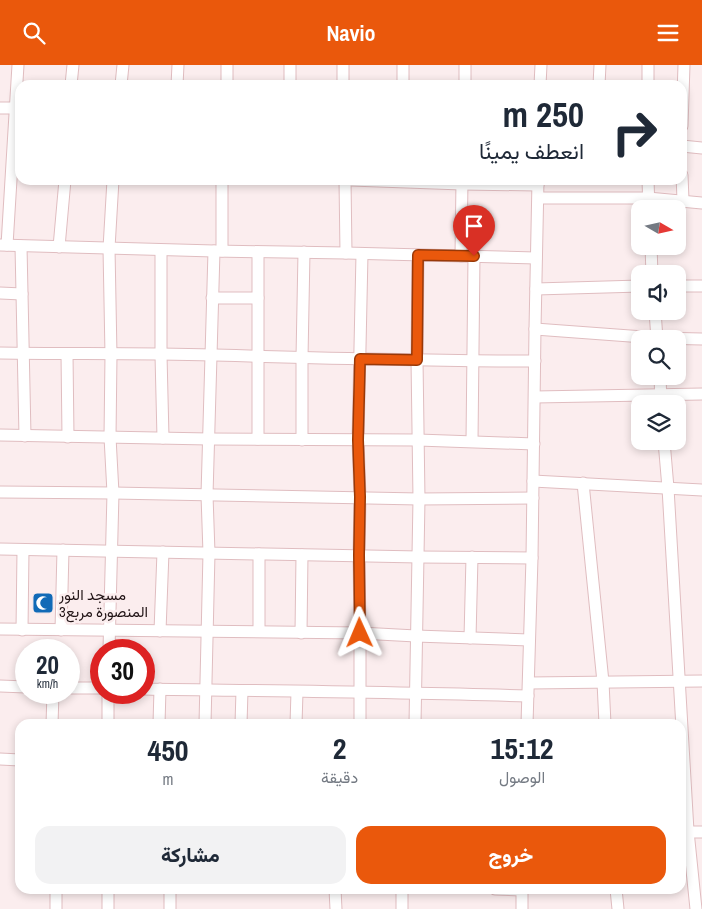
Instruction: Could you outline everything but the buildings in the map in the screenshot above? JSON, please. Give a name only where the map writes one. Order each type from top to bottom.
[{"type":"street","points":[[18,65],[18,80]]},
{"type":"street","points":[[72,80],[73,65]]},
{"type":"street","points":[[122,80],[123,65]]},
{"type":"street","points":[[177,80],[178,65]]},
{"type":"street","points":[[227,65],[227,80]]},
{"type":"street","points":[[290,65],[290,80]]},
{"type":"street","points":[[342,65],[343,80]]},
{"type":"street","points":[[403,65],[403,80]]},
{"type":"street","points":[[465,65],[465,80]]},
{"type":"street","points":[[540,80],[541,65]]},
{"type":"street","points":[[599,80],[600,65]]},
{"type":"street","points":[[648,65],[648,80]]},
{"type":"street","points":[[684,65],[684,80]]},
{"type":"street","points":[[0,108],[15,108]]},
{"type":"street","points":[[15,137],[4,245],[161,250],[461,255],[536,259]]},
{"type":"street","points":[[687,146],[702,148]]},
{"type":"street","points":[[59,247],[65,185]]},
{"type":"street","points":[[109,639],[113,493],[110,437],[109,248],[114,185]]},
{"type":"street","points":[[205,719],[209,553],[207,495],[212,298],[218,251],[222,185]]},
{"type":"street","points":[[345,185],[346,253]]},
{"type":"street","points":[[461,255],[462,185]]},
{"type":"street","points":[[527,719],[538,185]]},
{"type":"street","points":[[648,185],[649,200]]},
{"type":"street","points":[[682,185],[683,200]]},
{"type":"street","points":[[539,198],[631,202]]},
{"type":"street","points":[[686,200],[702,203]]},
{"type":"street","points":[[22,246],[25,436]]},
{"type":"street","points":[[161,250],[160,355],[163,438]]},
{"type":"street","points":[[258,252],[258,439]]},
{"type":"street","points":[[302,439],[304,252]]},
{"type":"street","points":[[360,719],[360,497],[358,440],[362,253]]},
{"type":"street","points":[[415,719],[419,557],[418,255]]},
{"type":"street","points":[[472,441],[474,256]]},
{"type":"street","points":[[536,289],[631,286]]},
{"type":"street","points":[[686,286],[702,286]]},
{"type":"street","points":[[0,293],[22,293]]},
{"type":"street","points":[[212,298],[258,298]]},
{"type":"street","points":[[535,329],[631,336]]},
{"type":"street","points":[[686,339],[702,339]]},
{"type":"street","points":[[0,353],[535,361]]},
{"type":"street","points":[[67,354],[68,437]]},
{"type":"street","points":[[686,396],[702,394]]},
{"type":"street","points":[[535,397],[631,399]]},
{"type":"street","points":[[0,435],[418,440],[534,444]]},
{"type":"street","points":[[665,450],[681,719]]},
{"type":"street","points":[[533,481],[702,490]]},
{"type":"street","points":[[583,483],[603,682],[605,719]]},
{"type":"street","points":[[0,492],[419,499],[533,498]]},
{"type":"street","points":[[0,549],[419,557],[532,557]]},
{"type":"street","points":[[22,550],[22,630]]},
{"type":"street","points":[[61,630],[63,550]]},
{"type":"street","points":[[160,631],[163,553]]},
{"type":"street","points":[[259,554],[259,631]]},
{"type":"street","points":[[301,633],[302,555]]},
{"type":"street","points":[[470,638],[472,557]]},
{"type":"street","points":[[0,629],[360,633],[529,640]]},
{"type":"street","points":[[529,683],[702,681]]},
{"type":"street","points":[[0,686],[15,687]]},
{"type":"street","points":[[155,689],[528,696]]},
{"type":"street","points":[[159,719],[160,689]]},
{"type":"street","points":[[241,719],[242,691]]},
{"type":"street","points":[[296,719],[297,692]]},
{"type":"street","points":[[52,719],[53,704]]},
{"type":"street","points":[[108,704],[108,719]]},
{"type":"street","points":[[0,759],[15,760]]},
{"type":"street","points":[[686,831],[702,832]]},
{"type":"street","points":[[686,838],[696,909]]},
{"type":"street","points":[[56,894],[56,909]]},
{"type":"street","points":[[108,894],[108,909]]},
{"type":"street","points":[[170,894],[170,909]]},
{"type":"street","points":[[335,894],[336,909]]},
{"type":"street","points":[[402,894],[402,909]]},
{"type":"street","points":[[522,894],[522,909]]},
{"type":"street","points":[[616,894],[618,909]]},
{"type":"place","name":"مسجد النور المنصورة مربع3","points":[[43,603]]},
{"type":"route","points":[[360,633],[358,440],[360,359],[417,360],[418,255],[474,256]]}]
